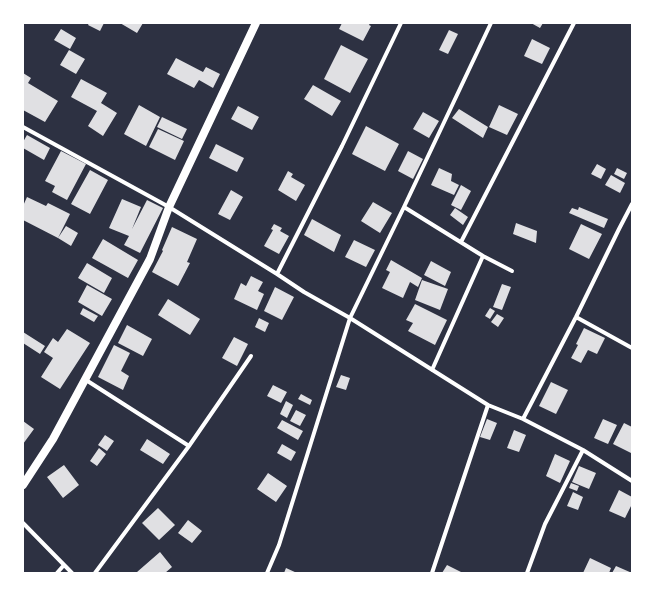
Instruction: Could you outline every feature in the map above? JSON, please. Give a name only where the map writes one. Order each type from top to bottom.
[{"type":"main road","points":[[23,485],[53,440],[86,380],[104,342],[150,259],[169,207],[256,23]]},
{"type":"street","points":[[277,274],[401,23]]},
{"type":"street","points":[[266,573],[279,545],[350,318],[491,23]]},
{"type":"street","points":[[461,242],[574,23]]},
{"type":"street","points":[[23,127],[169,207],[304,292],[350,318],[488,404],[523,418],[583,450],[632,481]]},
{"type":"street","points":[[523,418],[576,317],[615,235],[632,204]]},
{"type":"street","points":[[404,207],[483,256],[512,271]]},
{"type":"street","points":[[432,370],[483,256]]},
{"type":"street","points":[[576,317],[632,348]]},
{"type":"street","points":[[95,573],[190,446],[251,356]]},
{"type":"street","points":[[86,380],[190,446]]},
{"type":"street","points":[[432,573],[488,404]]},
{"type":"street","points":[[527,573],[545,524],[583,450]]},
{"type":"street","points":[[23,523],[72,573]]},
{"type":"street","points":[[57,573],[64,565]]},
{"type":"building","points":[[89,23],[104,23],[100,31],[88,25]]},
{"type":"building","points":[[120,23],[143,23],[137,33]]},
{"type":"building","points":[[342,23],[370,23],[369,25],[371,26],[363,41],[339,29]]},
{"type":"building","points":[[531,23],[543,23],[540,28]]},
{"type":"building","points":[[61,29],[76,38],[70,49],[54,40]]},
{"type":"building","points":[[449,30],[458,34],[448,54],[439,50]]},
{"type":"building","points":[[532,39],[550,48],[542,64],[524,56]]},
{"type":"building","points":[[341,45],[368,59],[350,93],[324,79]]},
{"type":"building","points":[[69,50],[85,59],[76,74],[60,65]]},
{"type":"building","points":[[176,58],[203,72],[206,67],[220,74],[213,88],[199,80],[194,88],[167,74]]},
{"type":"building","points":[[23,73],[31,78],[28,83],[58,101],[45,122],[23,110]]},
{"type":"building","points":[[81,79],[107,93],[101,103],[117,113],[103,136],[88,126],[97,111],[71,97]]},
{"type":"building","points":[[313,85],[341,101],[332,116],[304,99]]},
{"type":"building","points":[[139,105],[160,117],[146,146],[124,134]]},
{"type":"building","points":[[499,105],[518,114],[507,135],[489,127]]},
{"type":"building","points":[[238,106],[259,117],[252,130],[231,119]]},
{"type":"building","points":[[459,109],[488,127],[483,138],[452,118]]},
{"type":"building","points":[[423,112],[439,121],[429,138],[413,129]]},
{"type":"building","points":[[162,117],[187,129],[182,139],[157,127]]},
{"type":"building","points":[[366,126],[399,144],[385,171],[352,154]]},
{"type":"building","points":[[158,129],[184,141],[175,160],[149,147]]},
{"type":"building","points":[[27,135],[50,148],[44,160],[23,148],[23,142]]},
{"type":"building","points":[[216,144],[244,158],[237,172],[209,158]]},
{"type":"building","points":[[61,151],[86,164],[67,200],[52,192],[55,186],[45,181]]},
{"type":"building","points":[[408,151],[423,159],[413,179],[398,171]]},
{"type":"building","points":[[597,164],[606,169],[601,179],[591,174]]},
{"type":"building","points":[[439,168],[452,174],[451,181],[459,185],[454,195],[431,185]]},
{"type":"building","points":[[617,168],[627,173],[624,179],[614,174]]},
{"type":"building","points":[[90,170],[108,180],[90,214],[71,204]]},
{"type":"building","points":[[288,171],[293,174],[291,177],[305,185],[296,201],[278,190]]},
{"type":"building","points":[[611,175],[625,183],[620,193],[605,185]]},
{"type":"building","points":[[461,185],[471,191],[461,210],[451,205]]},
{"type":"building","points":[[231,190],[243,197],[230,220],[218,214]]},
{"type":"building","points":[[27,197],[46,206],[48,203],[70,214],[58,238],[23,220],[23,206]]},
{"type":"building","points":[[122,199],[141,207],[132,229],[147,200],[163,208],[140,253],[124,245],[129,236],[109,228]]},
{"type":"building","points":[[373,202],[392,213],[380,233],[361,221]]},
{"type":"building","points":[[579,207],[608,219],[604,228],[569,213],[572,208],[578,210]]},
{"type":"building","points":[[455,208],[468,217],[463,225],[450,215]]},
{"type":"building","points":[[312,219],[341,235],[334,252],[304,235]]},
{"type":"building","points":[[516,223],[537,231],[536,243],[513,234]]},
{"type":"building","points":[[274,224],[282,228],[280,231],[289,236],[279,254],[264,246],[273,230],[271,229]]},
{"type":"building","points":[[581,224],[602,234],[589,259],[569,249]]},
{"type":"building","points":[[66,226],[78,233],[71,246],[58,238]]},
{"type":"building","points":[[172,227],[197,239],[187,262],[190,263],[178,286],[152,272],[163,251],[162,250]]},
{"type":"building","points":[[103,239],[138,260],[128,278],[92,258]]},
{"type":"building","points":[[354,240],[375,250],[366,267],[345,257]]},
{"type":"building","points":[[391,260],[422,278],[418,287],[410,282],[403,298],[382,288],[390,272],[386,270]]},
{"type":"building","points":[[431,261],[451,272],[445,286],[424,275]]},
{"type":"building","points":[[87,263],[112,278],[104,293],[78,278]]},
{"type":"building","points":[[251,276],[263,282],[258,291],[264,294],[257,310],[234,299],[241,283],[246,286]]},
{"type":"building","points":[[422,280],[448,289],[440,310],[415,300]]},
{"type":"building","points":[[502,284],[511,287],[502,310],[493,307]]},
{"type":"building","points":[[87,285],[112,299],[102,316],[78,302]]},
{"type":"building","points":[[275,287],[294,297],[282,320],[264,311]]},
{"type":"building","points":[[168,299],[200,319],[190,335],[158,315]]},
{"type":"building","points":[[415,304],[447,320],[435,345],[408,331],[413,323],[406,320]]},
{"type":"building","points":[[83,308],[98,316],[94,322],[80,314]]},
{"type":"building","points":[[490,308],[495,311],[490,319],[485,316]]},
{"type":"building","points":[[497,314],[504,318],[498,327],[491,322]]},
{"type":"building","points":[[259,318],[269,323],[265,332],[255,327]]},
{"type":"building","points":[[127,325],[152,339],[143,356],[118,343]]},
{"type":"building","points":[[584,328],[605,338],[597,354],[588,350],[581,363],[571,358],[578,345],[576,344]]},
{"type":"building","points":[[67,329],[90,343],[60,389],[41,377],[53,358],[44,352],[53,338],[58,342]]},
{"type":"building","points":[[23,332],[45,346],[40,354],[23,343]]},
{"type":"building","points":[[234,337],[248,344],[237,366],[222,358]]},
{"type":"building","points":[[114,345],[130,353],[121,371],[129,376],[123,390],[98,377]]},
{"type":"building","points":[[341,375],[350,378],[346,390],[336,387]]},
{"type":"building","points":[[551,382],[568,390],[556,414],[539,406]]},
{"type":"building","points":[[273,385],[287,392],[281,403],[267,396]]},
{"type":"building","points":[[301,394],[312,400],[310,405],[298,399]]},
{"type":"building","points":[[286,401],[293,405],[287,418],[280,414]]},
{"type":"building","points":[[296,410],[306,415],[300,426],[290,421]]},
{"type":"building","points":[[487,419],[497,423],[490,440],[480,437]]},
{"type":"building","points":[[603,419],[617,425],[608,444],[594,438]]},
{"type":"building","points":[[282,420],[303,431],[298,440],[277,428]]},
{"type":"building","points":[[23,421],[34,429],[23,444]]},
{"type":"building","points":[[624,423],[632,427],[631,453],[613,444]]},
{"type":"building","points":[[514,430],[526,435],[519,452],[507,448]]},
{"type":"building","points":[[105,435],[114,441],[107,451],[98,445]]},
{"type":"building","points":[[147,439],[170,454],[163,464],[140,450]]},
{"type":"building","points":[[282,444],[296,452],[291,461],[277,453]]},
{"type":"building","points":[[99,448],[106,454],[97,466],[90,461]]},
{"type":"building","points":[[555,454],[570,461],[560,483],[546,476]]},
{"type":"building","points":[[64,465],[79,485],[63,498],[47,477]]},
{"type":"building","points":[[579,466],[596,473],[589,489],[572,482]]},
{"type":"building","points":[[268,473],[287,486],[276,502],[257,489]]},
{"type":"building","points":[[571,483],[579,486],[577,491],[569,488]]},
{"type":"building","points":[[619,490],[632,497],[632,504],[625,518],[609,511]]},
{"type":"building","points":[[573,492],[583,497],[578,510],[567,506]]},
{"type":"building","points":[[158,508],[175,525],[159,540],[142,523]]},
{"type":"building","points":[[188,520],[202,531],[192,543],[178,533]]},
{"type":"building","points":[[160,552],[172,567],[165,573],[137,572]]},
{"type":"building","points":[[590,558],[611,568],[609,573],[583,573]]},
{"type":"building","points":[[447,565],[463,573],[442,573]]},
{"type":"building","points":[[616,566],[632,573],[612,573]]},
{"type":"building","points":[[286,568],[297,573],[284,573]]}]
